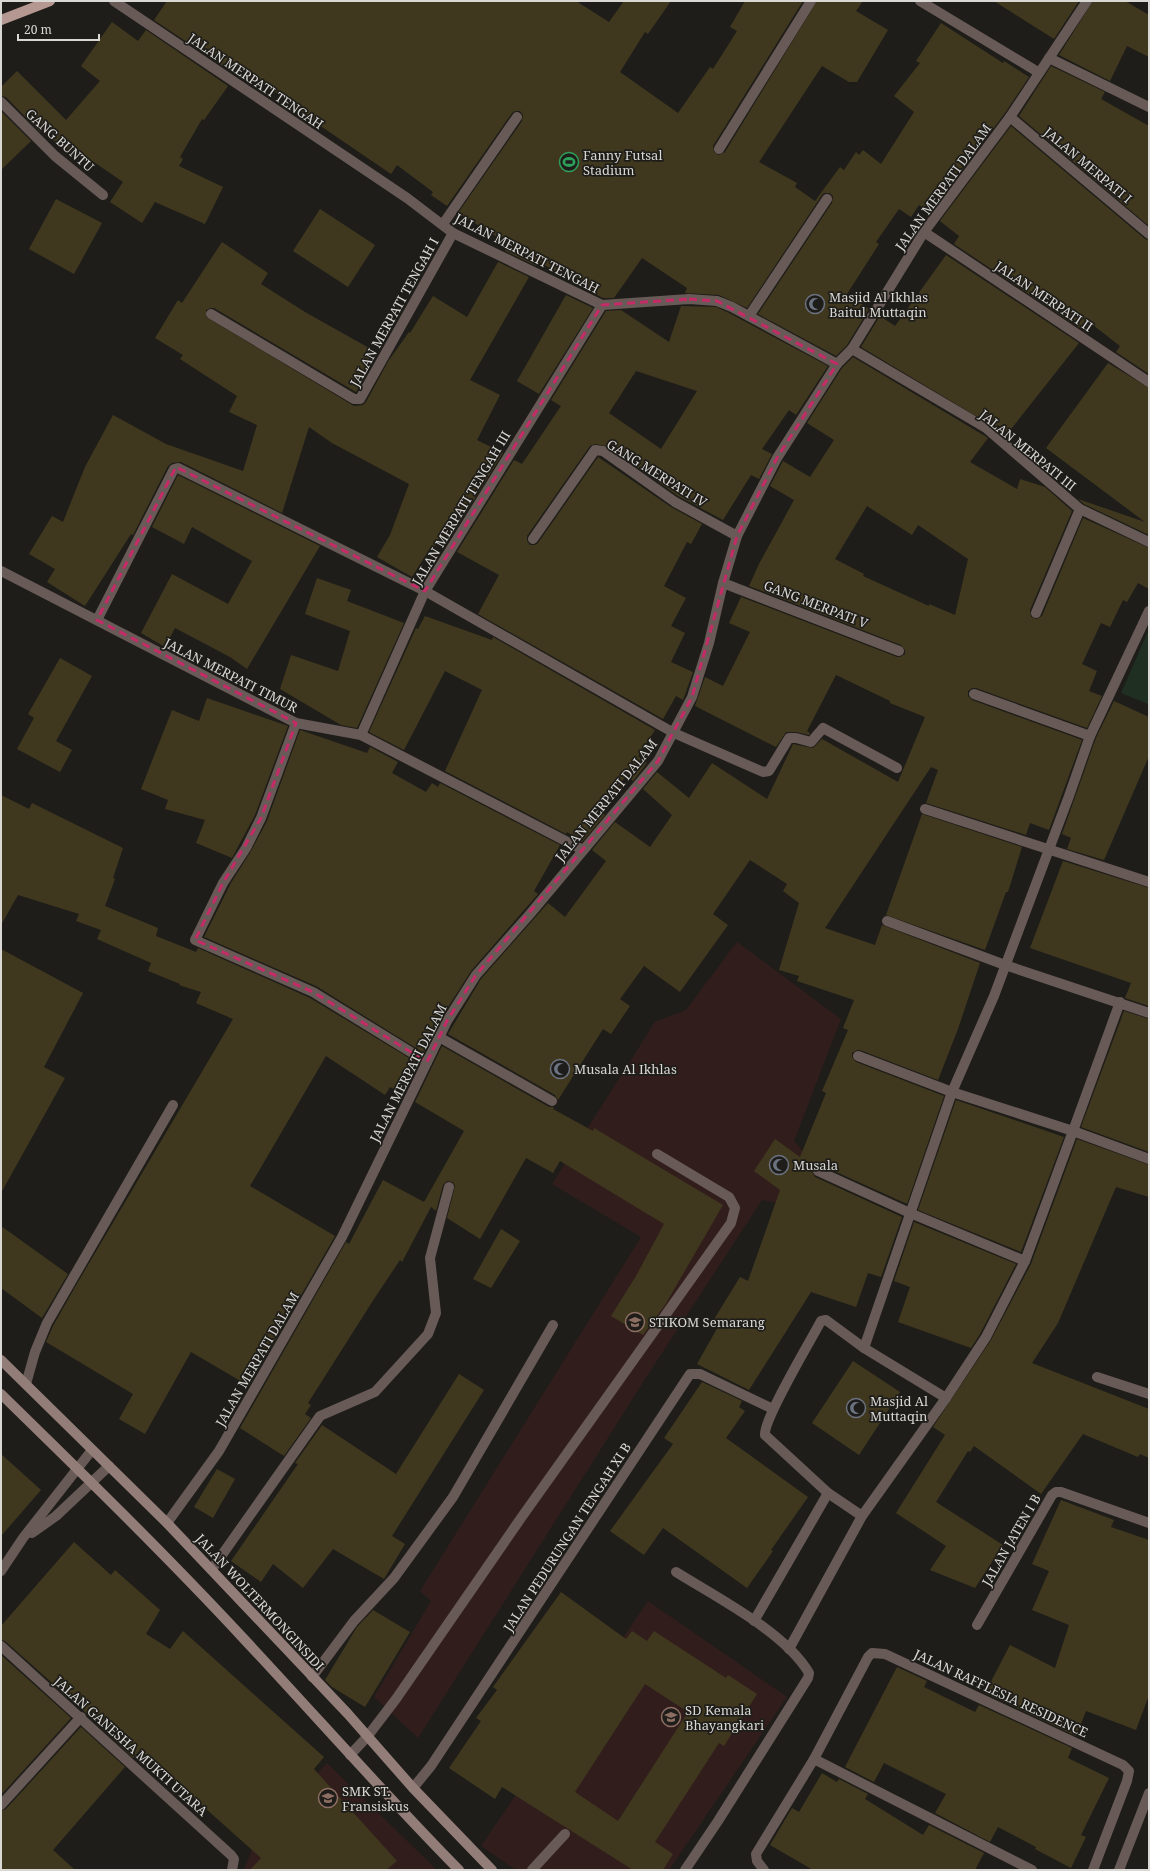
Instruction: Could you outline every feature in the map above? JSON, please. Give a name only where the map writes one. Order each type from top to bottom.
[{"type":"main road","points":[[1,20],[50,1]]},
{"type":"main road","name":"JALAN WOLTERMONGINSIDI","points":[[1,1360],[212,1569],[413,1788],[492,1870]]},
{"type":"main road","points":[[1,1394],[92,1483],[245,1639],[395,1805],[459,1870]]},
{"type":"street","name":"JALAN MERPATI TENGAH","points":[[114,1],[443,224],[453,233],[602,305],[689,299],[717,301],[749,316],[837,364]]},
{"type":"street","points":[[719,149],[812,1]]},
{"type":"street","points":[[920,1],[1038,72]]},
{"type":"street","name":"JALAN MERPATI DALAM","points":[[167,1523],[219,1451],[342,1237],[447,1021],[476,975],[658,760],[674,733],[692,697],[709,643],[723,583],[737,536],[777,458],[837,364],[852,349],[924,232],[1010,117],[1038,72],[1087,1]]},
{"type":"street","points":[[1048,58],[1149,106]]},
{"type":"street","name":"GANG BUNTU","points":[[1,102],[55,156],[102,195]]},
{"type":"street","points":[[443,224],[518,117]]},
{"type":"street","name":"JALAN MERPATI I","points":[[1010,117],[1149,234]]},
{"type":"street","points":[[749,316],[826,199]]},
{"type":"street","name":"JALAN MERPATI II","points":[[924,232],[1149,382]]},
{"type":"street","name":"JALAN MERPATI TENGAH I","points":[[211,314],[354,399],[360,400],[453,233]]},
{"type":"street","name":"JALAN MERPATI TENGAH III","points":[[361,735],[425,591],[602,305]]},
{"type":"street","name":"JALAN MERPATI III","points":[[852,349],[986,428],[1080,509],[1149,542]]},
{"type":"street","name":"GANG MERPATI IV","points":[[533,539],[595,450],[603,451],[675,502],[737,536]]},
{"type":"street","points":[[97,620],[176,467],[181,468],[425,591],[674,733],[766,772],[789,738],[796,738],[811,742],[821,729],[825,728],[898,768]]},
{"type":"street","points":[[1036,614],[1080,509]]},
{"type":"street","name":"JALAN MERPATI TIMUR","points":[[1,571],[296,723],[361,735],[583,850]]},
{"type":"street","name":"GANG MERPATI V","points":[[723,583],[899,651]]},
{"type":"street","points":[[864,1348],[952,1092],[1005,965],[1050,849],[1090,736],[1149,611]]},
{"type":"street","points":[[974,694],[1090,736]]},
{"type":"street","points":[[296,723],[261,818],[246,848],[223,883],[195,940],[313,992],[427,1062]]},
{"type":"street","points":[[925,809],[1149,882]]},
{"type":"street","points":[[887,921],[1005,965],[1120,1002],[1149,1013]]},
{"type":"street","points":[[789,1649],[862,1516],[946,1398],[986,1337],[1025,1261],[1120,1002]]},
{"type":"street","points":[[439,1037],[552,1100]]},
{"type":"street","points":[[858,1056],[952,1092],[1073,1131],[1149,1159]]},
{"type":"street","points":[[26,1384],[35,1352],[47,1323],[173,1105]]},
{"type":"street","points":[[350,1755],[367,1737],[396,1699],[525,1511],[731,1223],[735,1208],[729,1197],[657,1154]]},
{"type":"street","points":[[818,1171],[910,1213],[1025,1261]]},
{"type":"street","points":[[212,1569],[320,1416],[375,1392],[428,1334],[436,1313],[430,1258],[449,1187]]},
{"type":"street","points":[[862,1516],[828,1493],[765,1435],[764,1430],[773,1409],[821,1321],[826,1320],[830,1322],[864,1348],[946,1398]]},
{"type":"street","points":[[312,1677],[354,1621],[394,1578],[453,1497],[553,1325]]},
{"type":"street","name":"JALAN PEDURUNGAN TENGAH XI B","points":[[413,1788],[431,1766],[690,1374],[700,1374],[773,1409]]},
{"type":"street","points":[[1097,1377],[1149,1394]]},
{"type":"street","points":[[1,1571],[23,1538],[92,1450]]},
{"type":"street","points":[[23,1538],[56,1516],[109,1466]]},
{"type":"street","name":"JALAN JATEN I B","points":[[977,1625],[1052,1495],[1056,1492],[1061,1492],[1149,1523]]},
{"type":"street","points":[[754,1621],[828,1493]]},
{"type":"street","points":[[676,1572],[754,1621],[789,1649],[808,1673],[808,1678],[718,1821],[685,1870]]},
{"type":"street","name":"JALAN GANESHA MUKTI UTARA","points":[[1,1646],[81,1717],[231,1855],[234,1859],[232,1870]]},
{"type":"street","name":"JALAN RAFFLESIA RESIDENCE","points":[[764,1870],[757,1862],[756,1854],[814,1759],[868,1657],[872,1653],[885,1654],[1123,1765],[1129,1771],[1128,1780],[1093,1870]]},
{"type":"street","points":[[1,1805],[81,1717]]},
{"type":"street","points":[[814,1759],[1032,1870]]},
{"type":"street","points":[[1119,1870],[1149,1793]]},
{"type":"street","points":[[532,1870],[565,1834]]},
{"type":"highlighted area","points":[[689,299],[717,301],[837,364],[777,458],[737,536],[692,697],[658,761],[476,975],[447,1021],[427,1062],[313,992],[195,940],[223,883],[261,818],[296,723],[97,620],[176,467],[425,591],[602,305]]},
{"type":"shaded area","name":"STIKOM Semarang","points":[[737,942],[841,1019],[794,1141],[802,1150],[813,1156],[784,1204],[762,1200],[649,1373],[418,1738],[374,1697],[431,1601],[420,1591],[641,1237],[552,1184],[655,1022],[686,1010]]},
{"type":"shaded area","name":"SD Kemala Bhayangkari","points":[[648,1601],[787,1697],[669,1870],[516,1870],[481,1846]]},
{"type":"shaded area","name":"SMK ST. Fransiskus","points":[[327,1763],[437,1870],[244,1870],[258,1834]]},
{"type":"green space","points":[[1149,629],[1149,702],[1148,704],[1121,693]]},
{"type":"building","points":[[167,1],[576,1],[609,22],[624,1],[671,1],[648,34],[645,32],[620,72],[678,113],[710,67],[713,69],[737,31],[730,27],[745,1],[803,1],[713,146],[714,152],[719,155],[725,152],[817,1],[863,1],[856,11],[888,30],[857,82],[849,82],[822,66],[759,162],[797,183],[795,187],[815,201],[840,167],[844,170],[856,152],[859,155],[863,150],[881,164],[914,112],[894,96],[920,63],[916,61],[941,23],[1003,63],[1004,61],[1029,77],[1005,113],[930,213],[919,205],[911,217],[899,209],[876,242],[879,244],[847,294],[869,309],[847,345],[836,356],[758,314],[832,203],[833,196],[830,193],[824,193],[822,195],[747,308],[719,295],[685,293],[687,288],[642,258],[614,298],[603,298],[572,283],[573,282],[538,261],[536,266],[505,251],[509,244],[458,213],[522,121],[523,115],[520,111],[515,111],[512,113],[447,206],[431,195],[433,192],[397,165],[391,174],[303,114],[253,75],[249,80],[238,72],[236,75],[154,20]]},
{"type":"building","points":[[994,1],[1079,1],[1054,39]]},
{"type":"building","points":[[1093,1],[1125,1],[1149,15],[1149,57],[1127,46],[1110,81],[1059,55]]},
{"type":"building","points":[[112,22],[138,41],[146,30],[228,86],[204,120],[202,119],[180,157],[183,159],[179,166],[223,187],[205,224],[155,202],[142,223],[110,202],[123,182],[75,149],[70,155],[42,130],[40,132],[6,97],[1,96],[1,87],[17,71],[66,120],[100,81],[81,66]]},
{"type":"building","points":[[1051,66],[1105,92],[1101,99],[1149,126],[1149,226],[1019,116]]},
{"type":"building","points":[[1,111],[31,141],[1,170]]},
{"type":"building","points":[[1011,126],[1145,239],[1149,240],[1149,374],[1116,352],[1120,346],[1093,325],[1087,333],[954,244],[959,236],[940,221]]},
{"type":"building","points":[[56,199],[102,223],[74,274],[29,249]]},
{"type":"building","points":[[320,209],[375,245],[348,287],[293,251]]},
{"type":"building","points":[[222,242],[268,273],[261,284],[305,312],[378,353],[356,392],[214,308],[206,310],[206,317],[354,406],[363,405],[366,402],[389,360],[409,332],[410,333],[433,296],[467,317],[498,262],[529,277],[470,380],[500,395],[477,440],[503,453],[446,545],[437,540],[433,551],[429,550],[412,577],[377,557],[390,535],[409,484],[332,443],[309,427],[282,513],[181,462],[172,463],[168,466],[133,535],[131,534],[85,606],[47,582],[55,569],[29,554],[52,516],[63,522],[85,467],[113,415],[166,444],[243,471],[257,425],[229,412],[237,396],[180,359],[183,355],[155,338],[178,300],[182,303]]},
{"type":"building","points":[[946,255],[1079,343],[1008,433],[998,425],[996,428],[861,347],[880,316],[895,326]]},
{"type":"building","points":[[566,295],[593,308],[539,394],[517,381]]},
{"type":"building","points":[[681,306],[716,307],[828,366],[796,415],[789,410],[762,449],[772,454],[759,479],[751,475],[723,520],[678,496],[607,446],[595,444],[590,446],[527,536],[527,541],[530,545],[535,545],[538,543],[598,457],[671,507],[702,524],[691,544],[687,542],[664,586],[686,598],[671,626],[685,633],[671,662],[693,672],[683,700],[676,696],[663,719],[478,614],[499,575],[457,552],[514,460],[522,464],[561,406],[551,400],[606,311],[621,310],[669,342]],"holes":[[[636,371],[697,391],[661,449],[609,413]]]},
{"type":"building","points":[[853,357],[988,438],[970,462],[1017,489],[1020,479],[1045,487],[1072,511],[1030,610],[1031,617],[1037,619],[1042,616],[1083,518],[1149,548],[1149,589],[1138,583],[1127,602],[1123,600],[1110,627],[1101,623],[1082,664],[1097,671],[1089,691],[1102,696],[1087,728],[976,688],[972,688],[968,691],[968,696],[972,700],[1082,740],[1049,830],[1030,823],[1026,835],[926,803],[938,770],[931,767],[825,928],[875,945],[882,925],[980,963],[958,1029],[938,1080],[860,1050],[852,1053],[852,1057],[856,1062],[944,1096],[907,1204],[821,1165],[817,1165],[812,1168],[812,1172],[815,1177],[902,1217],[881,1277],[868,1273],[856,1307],[811,1292],[749,1390],[697,1364],[719,1325],[713,1321],[740,1277],[748,1281],[780,1190],[754,1171],[775,1139],[800,1157],[826,1093],[822,1091],[848,1030],[843,1028],[854,1000],[797,981],[799,976],[779,970],[799,903],[783,891],[787,884],[750,860],[713,914],[728,925],[680,992],[644,966],[620,999],[630,1006],[611,1034],[603,1029],[558,1100],[555,1095],[448,1034],[481,979],[548,903],[565,917],[606,861],[592,850],[615,822],[650,847],[672,815],[643,789],[657,772],[689,798],[712,763],[767,799],[793,744],[813,748],[822,739],[898,782],[925,717],[890,703],[890,701],[836,675],[807,731],[810,733],[809,735],[796,732],[786,732],[776,747],[695,706],[705,677],[723,686],[750,632],[729,623],[741,597],[897,657],[905,654],[905,650],[901,645],[749,586],[759,564],[794,500],[770,486],[783,461],[810,477],[834,440],[807,423],[842,368]],"holes":[[[867,506],[912,535],[918,525],[968,559],[955,615],[929,604],[929,606],[863,576],[864,574],[835,559]]]},
{"type":"building","points":[[1108,363],[1149,388],[1149,535],[1084,504],[1078,499],[1145,522],[1046,448]]},
{"type":"building","points":[[178,475],[320,546],[247,669],[230,657],[175,628],[165,647],[141,633],[172,574],[228,604],[252,561],[192,527],[184,544],[152,527]]},
{"type":"building","points":[[317,578],[351,590],[347,601],[404,623],[357,728],[341,725],[280,689],[291,655],[338,671],[350,631],[305,614]]},
{"type":"building","points":[[425,616],[492,640],[493,637],[655,730],[638,756],[647,763],[633,781],[626,775],[602,813],[605,815],[582,842],[567,832],[566,834],[445,771],[482,690],[445,671],[404,750],[369,732],[416,628],[418,629]]},
{"type":"building","points":[[60,658],[92,676],[56,741],[72,750],[60,772],[17,749],[34,718],[28,714]]},
{"type":"building","points":[[207,698],[288,726],[255,815],[232,858],[196,843],[205,820],[165,809],[168,800],[141,789],[172,710],[199,721]]},
{"type":"building","points":[[1114,701],[1149,717],[1149,756],[1104,860],[1067,849],[1071,838],[1062,834],[1096,738]]},
{"type":"building","points":[[300,730],[367,753],[370,747],[398,762],[392,773],[426,792],[432,783],[438,787],[440,783],[560,845],[534,891],[538,894],[471,971],[441,1018],[424,1053],[316,986],[204,937],[231,883],[251,851],[267,821]]},
{"type":"building","points":[[1,795],[29,809],[32,803],[123,848],[113,878],[115,879],[105,906],[158,928],[156,936],[196,952],[198,948],[310,998],[419,1064],[404,1095],[390,1087],[385,1095],[326,1056],[250,1186],[335,1236],[249,1386],[191,1352],[145,1434],[119,1419],[133,1394],[46,1342],[53,1326],[78,1282],[233,1019],[196,1003],[201,992],[179,985],[180,984],[148,971],[151,963],[97,939],[101,930],[76,921],[79,914],[18,895],[1,925]]},
{"type":"building","points":[[922,814],[1022,847],[1008,892],[1006,892],[985,950],[886,915]]},
{"type":"building","points":[[1063,861],[1149,888],[1149,1006],[1125,998],[1131,983],[1030,948]]},
{"type":"building","points":[[1,949],[83,993],[44,1067],[65,1078],[1,1193]]},
{"type":"building","points":[[1124,1011],[1149,1019],[1149,1152],[1081,1127]]},
{"type":"building","points":[[442,1046],[549,1107],[554,1107],[553,1109],[593,1131],[594,1128],[723,1205],[665,1305],[643,1335],[611,1316],[636,1276],[664,1224],[560,1161],[553,1173],[526,1158],[480,1239],[447,1218],[455,1186],[453,1182],[447,1181],[443,1185],[436,1211],[431,1207],[402,1262],[400,1260],[308,1403],[311,1405],[305,1414],[311,1418],[284,1456],[240,1428],[346,1242],[349,1244],[383,1180],[424,1202],[464,1131],[415,1102]]},
{"type":"building","points":[[956,1100],[1064,1137],[1021,1252],[918,1210]]},
{"type":"building","points":[[1077,1139],[1149,1165],[1149,1197],[1116,1187],[1058,1323],[1032,1363],[1149,1409],[1149,1458],[1140,1454],[1138,1457],[1083,1434],[1041,1494],[974,1446],[970,1452],[968,1451],[936,1502],[1003,1545],[975,1588],[930,1570],[946,1546],[896,1513],[945,1435],[933,1427],[991,1340],[1031,1264]]},
{"type":"building","points":[[914,1222],[1016,1264],[980,1334],[971,1348],[898,1322],[910,1287],[894,1281]]},
{"type":"building","points":[[1,1226],[68,1274],[42,1318],[1,1288]]},
{"type":"building","points":[[501,1229],[520,1241],[491,1288],[473,1279]]},
{"type":"building","name":"Masjid Al Muttaqin","points":[[853,1361],[900,1392],[859,1455],[812,1423]]},
{"type":"building","points":[[459,1374],[484,1390],[392,1536],[405,1544],[384,1579],[333,1549],[303,1588],[273,1564],[261,1582],[231,1561],[298,1464],[295,1463],[322,1425],[396,1474]]},
{"type":"building","points":[[702,1382],[742,1401],[739,1407],[745,1411],[726,1438],[808,1497],[771,1550],[773,1551],[747,1588],[663,1528],[644,1555],[610,1531],[673,1444],[664,1438]]},
{"type":"building","points":[[1,1454],[41,1490],[1,1536]]},
{"type":"building","points":[[217,1469],[235,1479],[213,1518],[194,1507]]},
{"type":"building","points":[[1061,1500],[1114,1520],[1111,1527],[1149,1540],[1149,1695],[1136,1730],[1086,1711],[1076,1736],[985,1693],[1010,1645],[1055,1668],[1069,1625],[1032,1610],[1049,1571],[1032,1564]]},
{"type":"building","points":[[74,1542],[111,1575],[115,1570],[160,1610],[146,1634],[170,1649],[183,1631],[324,1757],[314,1769],[397,1861],[386,1870],[250,1870],[261,1858],[140,1750],[133,1758],[85,1712],[5,1641],[1,1640],[1,1626]]},
{"type":"building","points":[[561,1592],[626,1639],[632,1631],[647,1641],[654,1631],[726,1678],[728,1675],[757,1694],[724,1746],[719,1743],[655,1842],[673,1854],[663,1870],[633,1870],[502,1787],[495,1799],[449,1768],[481,1721],[476,1718],[497,1690],[493,1687]],"holes":[[[645,1684],[688,1712],[618,1821],[575,1792]]]},
{"type":"building","points":[[373,1610],[410,1632],[365,1707],[332,1687],[325,1680],[357,1627]]},
{"type":"building","points":[[1,1655],[71,1718],[1,1795]]},
{"type":"building","points":[[897,1667],[927,1681],[924,1687],[975,1712],[979,1705],[1072,1748],[1068,1758],[1109,1778],[1081,1835],[1086,1837],[1071,1868],[998,1827],[990,1842],[935,1813],[946,1794],[884,1763],[874,1782],[845,1767]]},
{"type":"building","points":[[81,1727],[125,1767],[53,1850],[75,1870],[1,1870],[1,1811],[6,1809]]},
{"type":"building","points":[[822,1773],[837,1782],[839,1779],[868,1794],[865,1799],[923,1835],[929,1825],[984,1853],[975,1870],[813,1870],[770,1845],[792,1808],[799,1812]]},
{"type":"place","name":"Fanny Futsal Stadium","points":[[569,162]]},
{"type":"place","name":"Masjid Al Ikhlas Baitul Muttaqin","points":[[815,304]]},
{"type":"place","name":"Musala Al Ikhlas","points":[[560,1069]]},
{"type":"place","name":"Musala","points":[[779,1165]]},
{"type":"place","name":"STIKOM Semarang","points":[[635,1322]]},
{"type":"place","name":"Masjid Al Muttaqin","points":[[856,1408]]},
{"type":"place","name":"SD Kemala Bhayangkari","points":[[671,1717]]},
{"type":"place","name":"SMK ST. Fransiskus","points":[[328,1798]]}]
